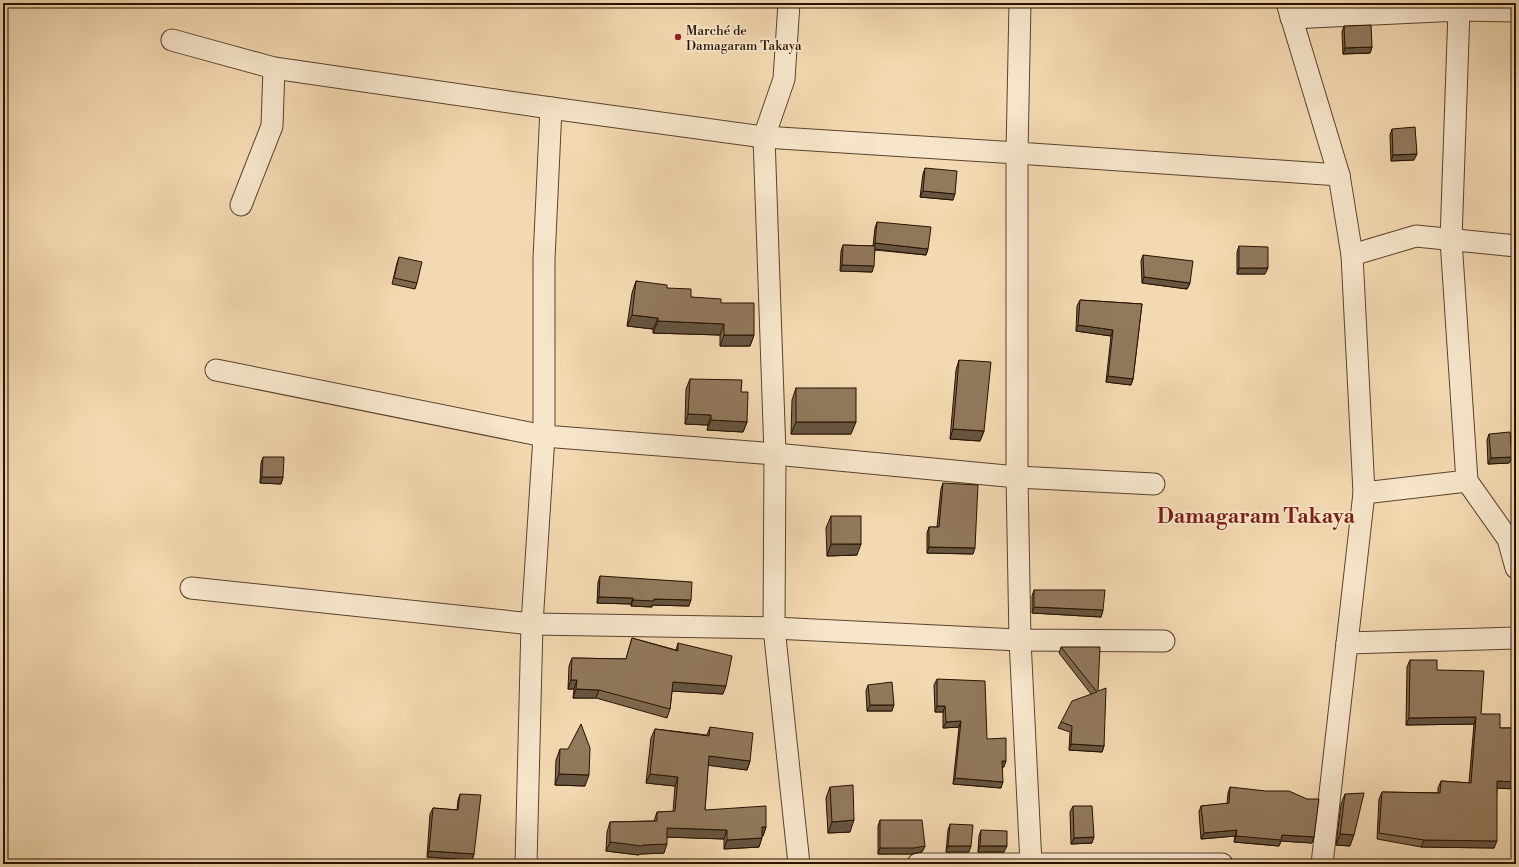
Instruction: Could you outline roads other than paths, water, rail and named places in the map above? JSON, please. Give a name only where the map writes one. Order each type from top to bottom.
[{"type":"street","points":[[789,3],[784,79],[764,137],[775,454],[774,628],[799,864]]},
{"type":"street","points":[[1020,3],[1018,153],[1018,477],[1020,640],[1031,864]]},
{"type":"street","points":[[1458,6],[1451,240],[1467,481],[1508,539],[1516,568]]},
{"type":"street","points":[[1322,864],[1364,493],[1352,255],[1339,175],[1289,10],[1458,6],[1516,11]]},
{"type":"street","points":[[172,40],[274,68],[764,137],[1339,175]]},
{"type":"street","points":[[241,205],[272,126],[274,68]]},
{"type":"street","points":[[526,864],[532,624],[544,436],[544,259],[551,108]]},
{"type":"street","points":[[1352,255],[1416,236],[1516,246]]},
{"type":"street","points":[[216,370],[544,436],[775,454],[1018,477],[1154,484]]},
{"type":"street","points":[[1364,493],[1467,481]]},
{"type":"street","points":[[191,588],[532,624],[774,628],[1020,640],[1164,641]]},
{"type":"street","points":[[1347,643],[1516,638]]},
{"type":"street","points":[[918,864],[1222,864]]},
{"type":"place","name":"Marché de Damagaram Takaya","points":[[678,37]]},
{"type":"district","name":"Damagaram Takaya","points":[[1256,516]]}]
